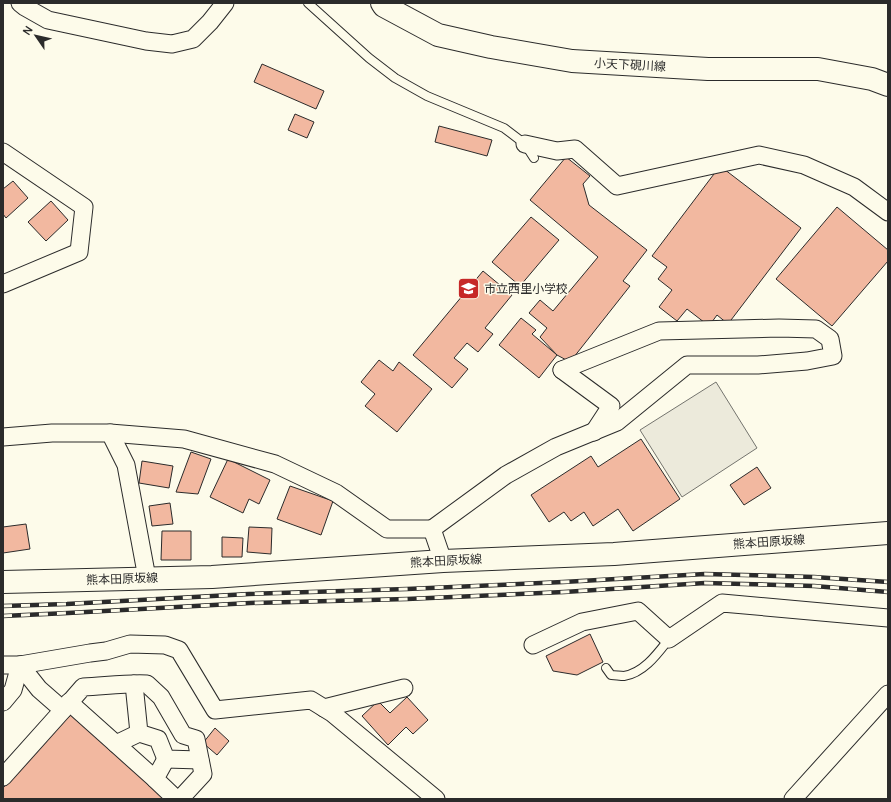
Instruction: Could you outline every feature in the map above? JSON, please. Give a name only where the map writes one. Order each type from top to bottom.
[{"type":"main road","name":"小天下硯川線","points":[[382,3],[384,6],[438,35],[491,47],[565,60],[708,69],[818,69],[872,79],[888,85]]},
{"type":"main road","name":"熊本田原坂線","points":[[3,582],[212,577],[443,560],[614,554],[888,533]]},
{"type":"street","points":[[20,3],[24,7],[48,20],[146,41],[172,44],[193,39],[210,22],[225,3]]},
{"type":"street","points":[[525,144],[557,150],[575,149],[617,186],[758,155],[804,165],[854,187],[888,212]]},
{"type":"street","points":[[3,152],[84,207],[79,252],[3,284]]},
{"type":"street","points":[[3,437],[52,433],[110,433],[184,439],[275,464],[336,492],[387,529],[432,529],[506,475],[556,447],[594,432],[617,422],[687,365],[758,365],[807,361],[833,356],[830,339],[816,329],[779,328],[659,331],[562,370],[611,406],[594,432]]},
{"type":"street","points":[[110,433],[126,465],[147,578]]},
{"type":"street","points":[[432,529],[443,560]]},
{"type":"street","points":[[533,645],[582,622],[638,611],[669,639],[722,603],[888,618]]},
{"type":"street","points":[[3,665],[20,665],[106,651],[130,644],[165,645],[179,650],[215,710],[310,700],[332,713],[436,799]]},
{"type":"street","points":[[3,702],[13,690],[20,665]]},
{"type":"street","points":[[20,665],[39,689],[66,706],[116,744],[176,799]]},
{"type":"street","points":[[134,684],[139,733]]},
{"type":"street","points":[[3,777],[83,687],[147,684],[161,697],[182,735],[196,740],[203,774],[180,799]]},
{"type":"street","points":[[324,708],[404,688]]},
{"type":"street","points":[[793,799],[888,694]]},
{"type":"street","points":[[116,744],[139,733],[158,739],[166,759]]},
{"type":"street","points":[[166,759],[200,760]]},
{"type":"street","points":[[155,779],[166,759]]},
{"type":"lane","points":[[308,3],[369,58],[395,78],[427,96],[504,128],[525,144],[534,158]]},
{"type":"lane","points":[[606,668],[611,675],[623,676],[638,672],[655,657],[669,639]]},
{"type":"shaded area","points":[[716,382],[757,448],[682,497],[640,430]]},
{"type":"building","points":[[262,64],[324,91],[316,109],[254,82]]},
{"type":"building","points":[[295,114],[314,122],[307,138],[288,130]]},
{"type":"building","points":[[439,126],[492,140],[487,156],[435,142]]},
{"type":"building","points":[[566,157],[590,176],[583,184],[589,205],[647,250],[623,281],[630,286],[570,362],[557,355],[540,337],[547,328],[529,313],[540,300],[553,311],[598,257],[530,200]]},
{"type":"building","points":[[720,166],[801,228],[728,324],[717,315],[709,326],[687,309],[677,321],[659,307],[672,290],[658,279],[667,267],[652,256]]},
{"type":"building","points":[[13,181],[28,198],[6,218],[3,214],[3,189]]},
{"type":"building","points":[[51,201],[68,220],[46,241],[28,222]]},
{"type":"building","points":[[837,207],[888,250],[888,261],[832,326],[776,279]]},
{"type":"building","points":[[531,217],[559,240],[520,286],[492,262]]},
{"type":"building","points":[[483,271],[512,295],[485,328],[493,334],[478,352],[467,343],[454,358],[468,369],[452,388],[413,355]]},
{"type":"building","points":[[521,318],[536,330],[532,334],[557,355],[539,378],[499,345]]},
{"type":"building","points":[[379,360],[393,371],[399,362],[432,389],[397,432],[365,406],[375,394],[361,382]]},
{"type":"building","points":[[641,439],[680,499],[633,531],[618,509],[593,526],[584,512],[571,521],[564,512],[549,522],[531,495],[591,456],[598,467]]},
{"type":"building","points":[[191,452],[211,459],[198,494],[176,492]]},
{"type":"building","points":[[228,459],[270,480],[259,504],[249,499],[243,513],[210,497]]},
{"type":"building","points":[[142,461],[173,466],[169,488],[139,483]]},
{"type":"building","points":[[757,467],[771,488],[744,505],[730,485]]},
{"type":"building","points":[[290,486],[333,501],[321,535],[277,519]]},
{"type":"building","points":[[170,503],[173,524],[152,526],[149,506]]},
{"type":"building","points":[[26,524],[30,549],[3,553],[3,527]]},
{"type":"building","points":[[249,527],[272,528],[271,554],[247,552]]},
{"type":"building","points":[[162,531],[191,531],[191,560],[161,560]]},
{"type":"building","points":[[222,537],[243,538],[242,557],[222,557]]},
{"type":"building","points":[[590,634],[603,662],[577,675],[553,671],[546,656]]},
{"type":"building","points":[[407,697],[428,720],[413,734],[406,727],[388,745],[362,716],[378,701],[390,713]]},
{"type":"building","points":[[72,711],[169,799],[3,799],[3,788]]},
{"type":"building","points":[[215,728],[229,741],[217,755],[203,743]]},
{"type":"railway","points":[[3,606],[249,594],[563,582],[705,574],[814,577],[888,582]]},
{"type":"railway","points":[[3,616],[250,603],[407,599],[564,592],[705,583],[814,586],[888,592]]},
{"type":"place","name":"市立西里小学校","points":[[468,289]]}]
